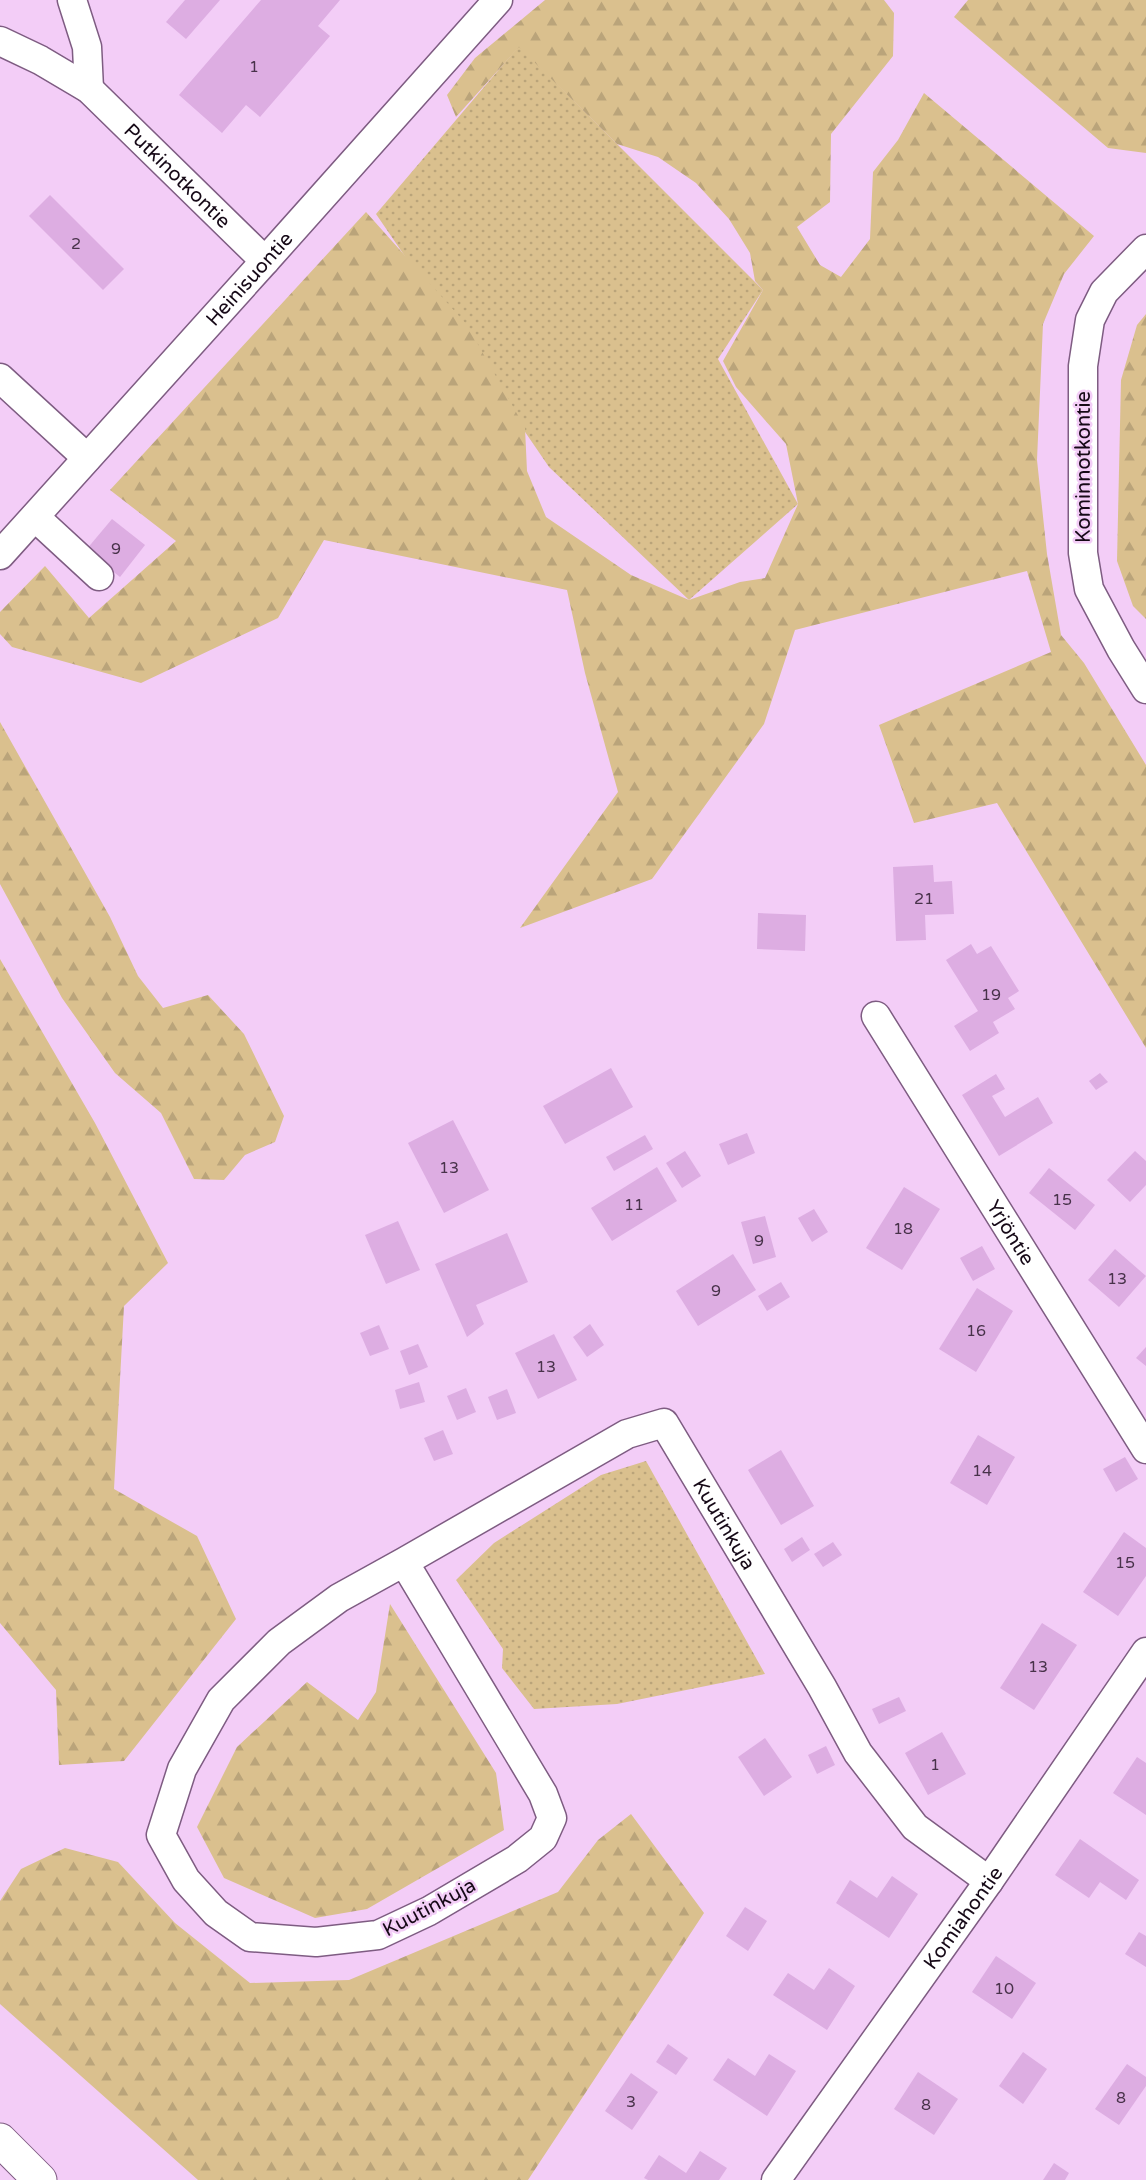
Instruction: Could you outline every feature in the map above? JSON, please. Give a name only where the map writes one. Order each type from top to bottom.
[{"type":"main road","points":[[0,2140],[40,2180]]},
{"type":"street","points":[[72,0],[87,47],[89,89]]},
{"type":"street","name":"Heinisuontie","points":[[0,555],[498,0]]},
{"type":"street","name":"Putkinotkontie","points":[[0,41],[40,60],[89,89],[265,261]]},
{"type":"street","name":"Kominnotkontie","points":[[1146,249],[1104,292],[1090,320],[1083,366],[1083,553],[1089,589],[1121,649],[1146,689]]},
{"type":"street","points":[[0,378],[87,458]]},
{"type":"street","points":[[35,517],[99,576]]},
{"type":"street","name":"Yrjöntie","points":[[876,1016],[1146,1449]]},
{"type":"street","name":"Kuutinkuja","points":[[404,1563],[543,1794],[552,1818],[543,1838],[517,1859],[429,1911],[378,1935],[316,1942],[250,1937],[216,1913],[186,1880],[161,1835],[182,1768],[221,1700],[279,1642],[339,1598],[627,1434],[664,1422],[822,1687],[858,1753],[915,1827],[989,1881]]},
{"type":"street","name":"Komiahontie","points":[[776,2180],[989,1881],[1146,1652]]},
{"type":"green space","points":[[545,0],[884,0],[894,13],[893,56],[831,134],[830,202],[797,227],[820,265],[841,277],[870,239],[873,172],[898,140],[924,93],[1094,236],[1064,274],[1043,324],[1037,460],[1047,554],[1061,635],[1084,663],[1146,765],[1146,1048],[997,803],[914,823],[879,725],[1051,652],[1027,571],[795,630],[764,724],[652,879],[520,928],[618,792],[585,673],[567,590],[324,540],[278,618],[141,683],[12,647],[0,634],[0,612],[45,566],[89,618],[176,541],[110,490],[366,212],[467,325],[525,428],[527,471],[546,517],[631,575],[689,600],[740,582],[765,578],[798,504],[786,444],[736,387],[723,361],[763,290],[755,281],[750,253],[729,219],[696,183],[658,157],[617,144],[519,47],[456,117],[447,95],[475,58]]},
{"type":"green space","points":[[968,0],[1146,0],[1146,153],[1108,148],[954,17]]},
{"type":"green space","points":[[519,46],[763,290],[718,359],[798,504],[689,600],[549,467],[376,214]]},
{"type":"green space","points":[[1146,314],[1146,619],[1133,606],[1117,561],[1121,380],[1137,325]]},
{"type":"green space","points":[[0,722],[110,917],[138,976],[163,1008],[208,995],[244,1034],[284,1116],[275,1142],[245,1155],[224,1180],[194,1179],[161,1113],[115,1073],[62,998],[0,884]]},
{"type":"green space","points":[[0,959],[95,1123],[168,1263],[124,1306],[114,1489],[197,1536],[236,1619],[124,1761],[59,1765],[56,1690],[0,1623]]},
{"type":"green space","points":[[646,1461],[765,1674],[617,1704],[534,1709],[502,1668],[503,1649],[456,1580],[494,1543],[601,1475]]},
{"type":"green space","points":[[390,1604],[496,1773],[504,1830],[367,1909],[315,1918],[224,1878],[197,1827],[237,1747],[307,1682],[358,1720],[376,1692]]},
{"type":"green space","points":[[631,1814],[704,1913],[528,2180],[198,2180],[0,2004],[0,1901],[21,1869],[65,1848],[118,1862],[175,1923],[250,1983],[349,1980],[558,1892],[598,1840]]},
{"type":"building","points":[[185,0],[220,0],[186,39],[166,22]]},
{"type":"building","points":[[261,0],[340,0],[318,26],[330,36],[260,117],[246,105],[222,133],[179,95]]},
{"type":"building","points":[[50,195],[124,269],[103,290],[29,216]]},
{"type":"building","points":[[112,519],[145,545],[120,577],[86,550]]},
{"type":"building","points":[[933,865],[934,882],[952,881],[954,914],[925,915],[926,940],[896,941],[893,867]]},
{"type":"building","points":[[758,913],[806,915],[805,951],[757,949]]},
{"type":"building","points":[[971,944],[977,954],[991,946],[1019,991],[1008,998],[1015,1009],[993,1022],[999,1033],[970,1051],[954,1026],[978,1011],[946,960]]},
{"type":"building","points":[[611,1068],[633,1107],[565,1144],[543,1106]]},
{"type":"building","points":[[1100,1073],[1108,1082],[1096,1090],[1089,1081]]},
{"type":"building","points":[[996,1074],[1005,1089],[992,1096],[1005,1117],[1038,1097],[1053,1123],[999,1156],[962,1095]]},
{"type":"building","points":[[453,1120],[489,1190],[444,1213],[408,1143]]},
{"type":"building","points":[[747,1133],[755,1153],[728,1165],[719,1144]]},
{"type":"building","points":[[645,1135],[653,1149],[614,1171],[606,1157]]},
{"type":"building","points":[[685,1151],[701,1176],[682,1188],[666,1163]]},
{"type":"building","points":[[1135,1151],[1146,1161],[1146,1185],[1130,1202],[1107,1180]]},
{"type":"building","points":[[657,1167],[677,1201],[612,1241],[591,1208]]},
{"type":"building","points":[[1049,1168],[1095,1205],[1075,1230],[1029,1193]]},
{"type":"building","points":[[904,1187],[940,1209],[902,1270],[866,1248]]},
{"type":"building","points":[[814,1209],[828,1232],[812,1242],[798,1218]]},
{"type":"building","points":[[765,1216],[776,1257],[753,1264],[741,1222]]},
{"type":"building","points":[[398,1221],[420,1270],[386,1284],[365,1235]]},
{"type":"building","points":[[507,1233],[528,1282],[476,1305],[484,1324],[467,1337],[435,1264]]},
{"type":"building","points":[[982,1246],[995,1269],[973,1281],[960,1258]]},
{"type":"building","points":[[1115,1249],[1146,1276],[1119,1307],[1088,1280]]},
{"type":"building","points":[[733,1254],[756,1290],[698,1326],[676,1291]]},
{"type":"building","points":[[781,1282],[790,1297],[767,1311],[758,1296]]},
{"type":"building","points":[[977,1288],[1013,1311],[976,1372],[939,1349]]},
{"type":"building","points":[[590,1324],[604,1345],[587,1357],[573,1337]]},
{"type":"building","points":[[379,1325],[389,1349],[370,1356],[360,1333]]},
{"type":"building","points":[[554,1334],[577,1380],[538,1399],[515,1353]]},
{"type":"building","points":[[418,1344],[428,1367],[409,1375],[400,1351]]},
{"type":"building","points":[[1146,1347],[1146,1366],[1136,1358]]},
{"type":"building","points":[[419,1382],[425,1402],[400,1409],[395,1390]]},
{"type":"building","points":[[466,1388],[476,1412],[457,1420],[447,1396]]},
{"type":"building","points":[[507,1389],[516,1413],[497,1420],[488,1397]]},
{"type":"building","points":[[443,1430],[453,1454],[434,1461],[424,1438]]},
{"type":"building","points":[[978,1435],[1015,1457],[987,1505],[950,1483]]},
{"type":"building","points":[[781,1450],[814,1506],[781,1525],[748,1470]]},
{"type":"building","points":[[1125,1457],[1138,1479],[1116,1492],[1103,1469]]},
{"type":"building","points":[[1124,1532],[1146,1548],[1146,1576],[1118,1616],[1083,1592]]},
{"type":"building","points":[[802,1537],[810,1550],[792,1562],[784,1549]]},
{"type":"building","points":[[833,1542],[842,1555],[823,1567],[814,1554]]},
{"type":"building","points":[[1042,1623],[1077,1645],[1034,1710],[1000,1688]]},
{"type":"building","points":[[899,1697],[906,1711],[879,1724],[872,1709]]},
{"type":"building","points":[[942,1732],[966,1774],[928,1795],[905,1753]]},
{"type":"building","points":[[765,1738],[792,1777],[764,1796],[738,1757]]},
{"type":"building","points":[[826,1746],[835,1765],[817,1774],[808,1755]]},
{"type":"building","points":[[1137,1757],[1146,1763],[1146,1815],[1113,1793]]},
{"type":"building","points":[[1080,1839],[1139,1880],[1126,1900],[1100,1882],[1089,1898],[1055,1875]]},
{"type":"building","points":[[892,1876],[918,1894],[889,1938],[836,1903],[850,1880],[877,1898]]},
{"type":"building","points":[[745,1907],[767,1921],[748,1951],[726,1936]]},
{"type":"building","points":[[1139,1932],[1146,1936],[1146,1967],[1125,1954]]},
{"type":"building","points":[[996,1956],[1036,1983],[1012,2019],[972,1992]]},
{"type":"building","points":[[829,1968],[855,1986],[827,2030],[773,1995],[788,1973],[814,1990]]},
{"type":"building","points":[[668,2044],[688,2058],[676,2075],[656,2062]]},
{"type":"building","points":[[1023,2052],[1047,2069],[1023,2104],[999,2086]]},
{"type":"building","points":[[769,2054],[796,2071],[767,2116],[713,2080],[728,2058],[755,2076]]},
{"type":"building","points":[[1127,2064],[1146,2077],[1146,2086],[1119,2125],[1095,2109]]},
{"type":"building","points":[[918,2072],[958,2099],[934,2135],[894,2109]]},
{"type":"building","points":[[631,2073],[658,2092],[632,2130],[605,2111]]},
{"type":"building","points":[[700,2151],[727,2168],[719,2180],[648,2180],[644,2178],[659,2155],[686,2173]]},
{"type":"building","points":[[1054,2163],[1069,2173],[1065,2180],[1043,2180]]}]
